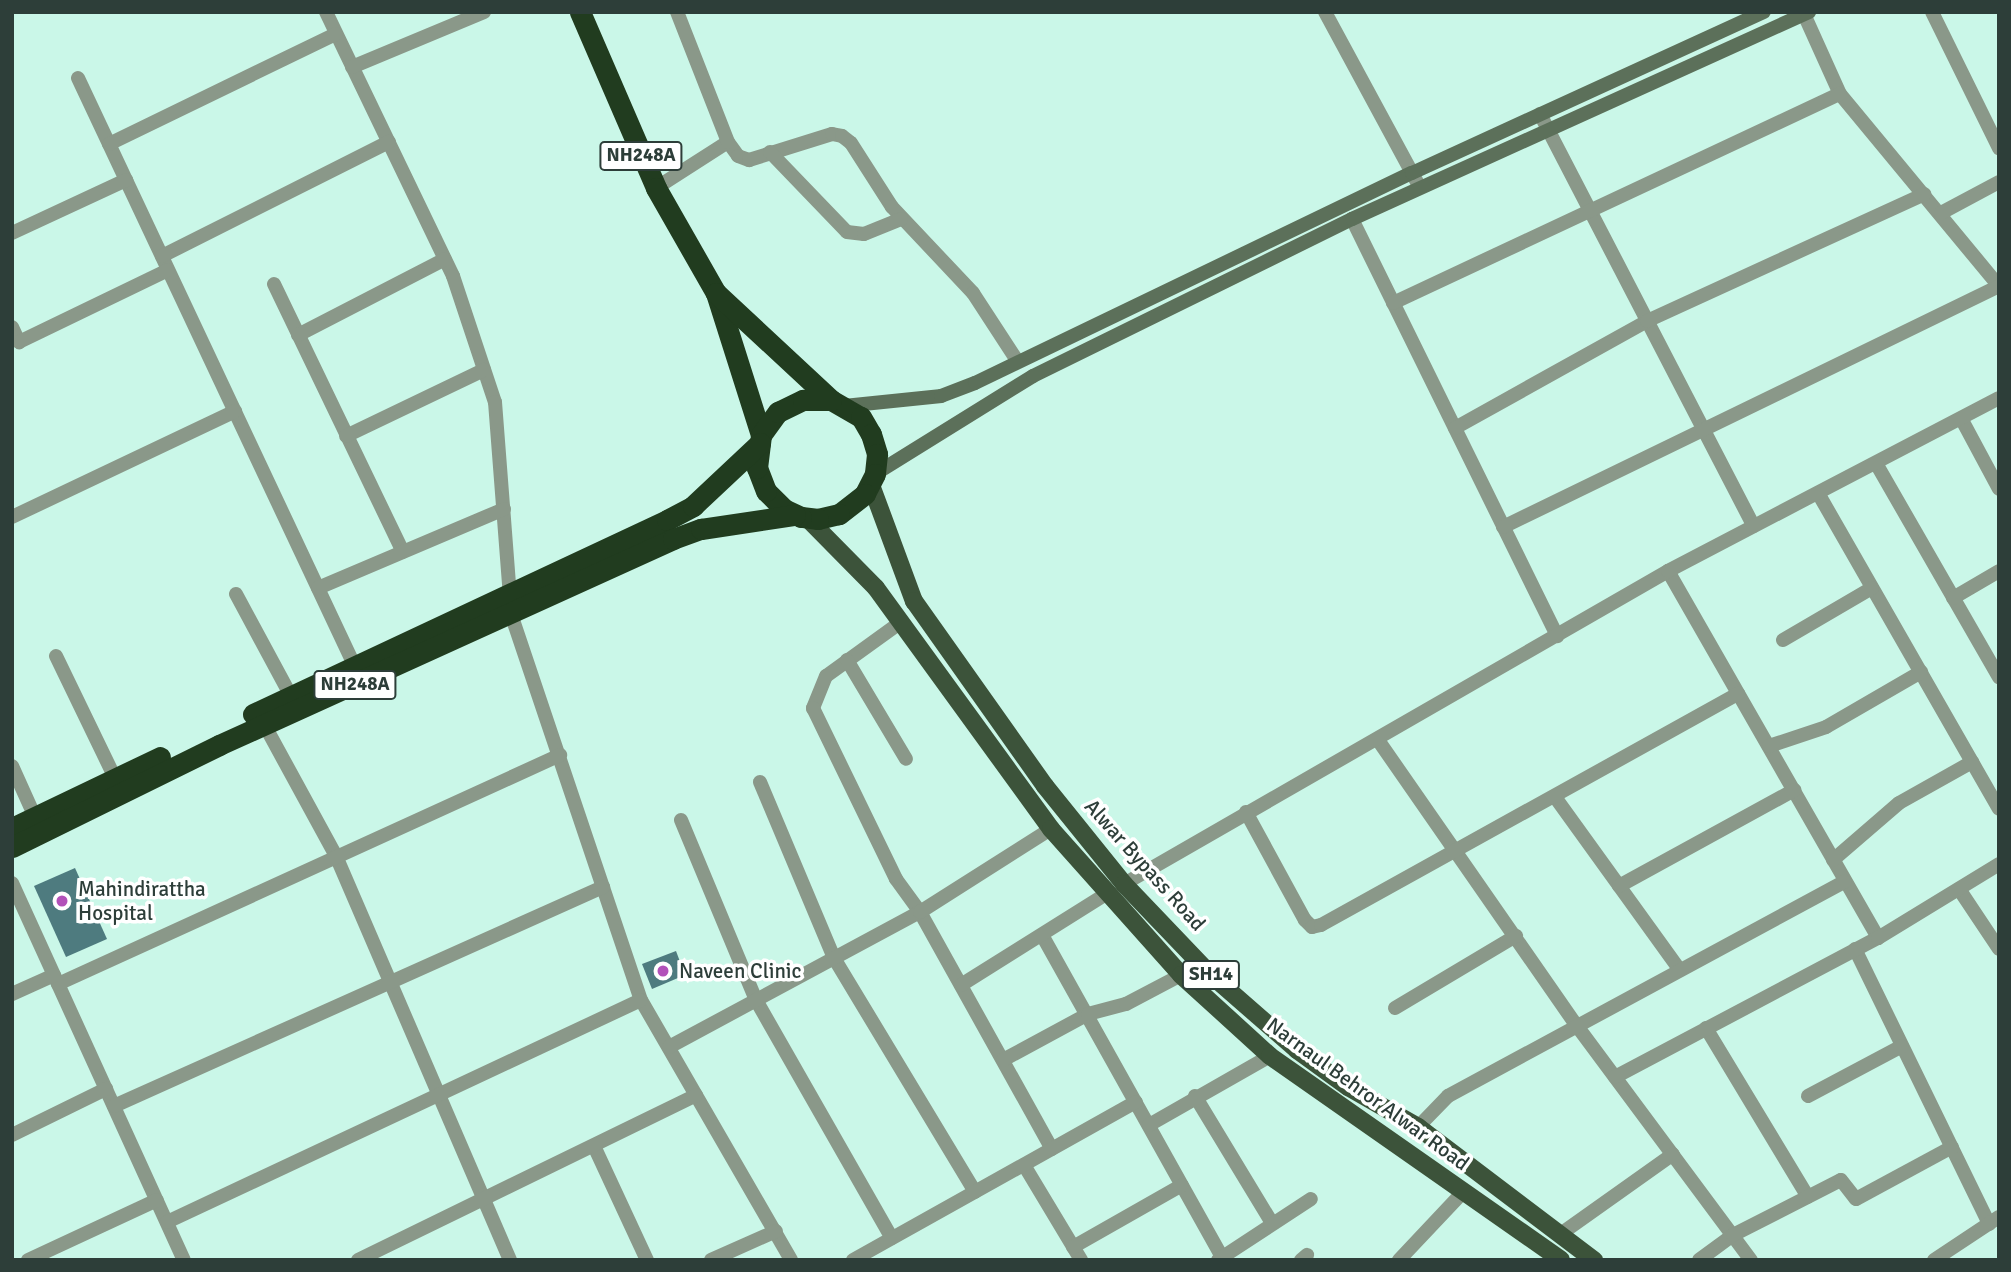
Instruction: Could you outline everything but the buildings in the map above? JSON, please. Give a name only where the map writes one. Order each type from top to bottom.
[{"type":"highway","name":"NH248A","points":[[580,12],[656,188],[716,293],[760,439],[757,468],[765,491],[801,517]]},
{"type":"highway","name":"NH248A","points":[[12,828],[355,667],[701,529],[801,517],[829,517],[849,510],[873,480],[877,454],[872,434],[860,417],[837,402],[716,293]]},
{"type":"highway","name":"NH248A","points":[[12,847],[511,605],[693,506],[760,439],[778,412],[803,400],[837,402]]},
{"type":"main road","name":"Alwar Bypass Road","points":[[873,480],[914,601],[1045,786],[1124,884],[1210,974],[1297,1050],[1348,1087],[1418,1127],[1562,1233],[1594,1260]]},
{"type":"main road","name":"SH14","points":[[801,517],[862,571],[901,622]]},
{"type":"main road","name":"Narnaul Behror Alwar Road","points":[[901,622],[1051,828],[1106,894],[1181,975],[1270,1056],[1561,1260]]},
{"type":"street","points":[[326,12],[445,259],[495,402],[511,605],[641,1000],[791,1260]]},
{"type":"street","points":[[352,67],[484,12]]},
{"type":"street","points":[[677,12],[728,142],[738,156],[749,160],[770,152],[842,136],[901,219],[973,293],[1018,362]]},
{"type":"street","points":[[1932,12],[1999,148]]},
{"type":"street","points":[[1327,13],[1420,188]]},
{"type":"street","points":[[837,402],[941,396],[1018,362],[1412,173],[1759,13]]},
{"type":"street","points":[[873,480],[1033,376],[1352,219],[1806,13],[1840,94],[1999,286],[1503,527]]},
{"type":"street","points":[[109,144],[337,34]]},
{"type":"street","points":[[78,78],[355,667]]},
{"type":"street","points":[[1393,303],[1840,94]]},
{"type":"street","points":[[1540,114],[1754,527]]},
{"type":"street","points":[[12,327],[19,342],[389,142]]},
{"type":"street","points":[[656,188],[728,142]]},
{"type":"street","points":[[770,152],[833,222],[848,232],[864,234],[901,219]]},
{"type":"street","points":[[12,233],[126,180]]},
{"type":"street","points":[[1941,213],[1999,182]]},
{"type":"street","points":[[1455,428],[1647,321],[1924,194]]},
{"type":"street","points":[[1352,219],[1557,636]]},
{"type":"street","points":[[298,335],[445,259]]},
{"type":"street","points":[[274,284],[402,552]]},
{"type":"street","points":[[346,436],[484,369]]},
{"type":"street","points":[[1124,884],[1668,571],[1877,465],[1999,398]]},
{"type":"street","points":[[14,512],[235,411]]},
{"type":"street","points":[[1962,420],[1999,489]]},
{"type":"street","points":[[1877,465],[1998,672]]},
{"type":"street","points":[[1818,494],[1997,803]]},
{"type":"street","points":[[318,588],[504,509]]},
{"type":"street","points":[[1668,571],[1878,938]]},
{"type":"street","points":[[1953,598],[1999,571]]},
{"type":"street","points":[[1783,640],[1872,588]]},
{"type":"street","points":[[236,594],[291,696]]},
{"type":"street","points":[[901,622],[826,676],[813,708],[896,879],[920,912],[1052,1149]]},
{"type":"street","points":[[57,656],[115,778]]},
{"type":"street","points":[[847,660],[906,760]]},
{"type":"street","points":[[1769,747],[1826,727],[1921,672]]},
{"type":"street","points":[[1246,812],[1312,927],[1458,851],[1738,694]]},
{"type":"street","points":[[264,724],[336,856],[510,1260]]},
{"type":"street","points":[[1378,740],[1458,851],[1577,1026],[1751,1260]]},
{"type":"street","points":[[12,994],[56,979],[560,755]]},
{"type":"street","points":[[1833,860],[1899,803],[1972,762]]},
{"type":"street","points":[[12,766],[35,817]]},
{"type":"street","points":[[760,782],[834,958],[975,1192]]},
{"type":"street","points":[[1619,886],[1794,790]]},
{"type":"street","points":[[1555,797],[1680,970]]},
{"type":"street","points":[[681,820],[756,1000],[891,1238]]},
{"type":"street","points":[[668,1047],[920,912],[1051,828]]},
{"type":"street","points":[[1615,1077],[1878,938],[1999,864]]},
{"type":"street","points":[[1418,1127],[1448,1096],[1845,881]]},
{"type":"street","points":[[12,883],[184,1260]]},
{"type":"street","points":[[114,1106],[603,887]]},
{"type":"street","points":[[1959,890],[1999,949]]},
{"type":"street","points":[[961,985],[1106,894]]},
{"type":"street","points":[[1042,935],[1088,1014],[1220,1258],[1311,1199]]},
{"type":"street","points":[[1395,1008],[1516,936]]},
{"type":"street","points":[[1855,949],[1952,1147],[1994,1220],[1934,1260]]},
{"type":"street","points":[[1003,1060],[1088,1014],[1126,1004],[1181,975]]},
{"type":"street","points":[[167,1222],[641,1000]]},
{"type":"street","points":[[1706,1028],[1808,1197]]},
{"type":"street","points":[[1808,1096],[1902,1046]]},
{"type":"street","points":[[1149,1125],[1195,1096],[1270,1056]]},
{"type":"street","points":[[12,1135],[106,1089]]},
{"type":"street","points":[[358,1260],[696,1096]]},
{"type":"street","points":[[1195,1096],[1272,1223]]},
{"type":"street","points":[[853,1260],[1136,1102]]},
{"type":"street","points":[[594,1146],[647,1260]]},
{"type":"street","points":[[1699,1260],[1733,1235],[1841,1180],[1856,1199],[1952,1147]]},
{"type":"street","points":[[1562,1233],[1673,1154]]},
{"type":"street","points":[[1024,1165],[1077,1254],[1182,1185]]},
{"type":"street","points":[[1399,1260],[1464,1191]]},
{"type":"street","points":[[28,1260],[157,1200]]},
{"type":"street","points":[[711,1260],[776,1231]]},
{"type":"place","name":"Mahindirattha Hospital","points":[[62,901]]},
{"type":"place","name":"Naveen Clinic","points":[[663,971]]}]
